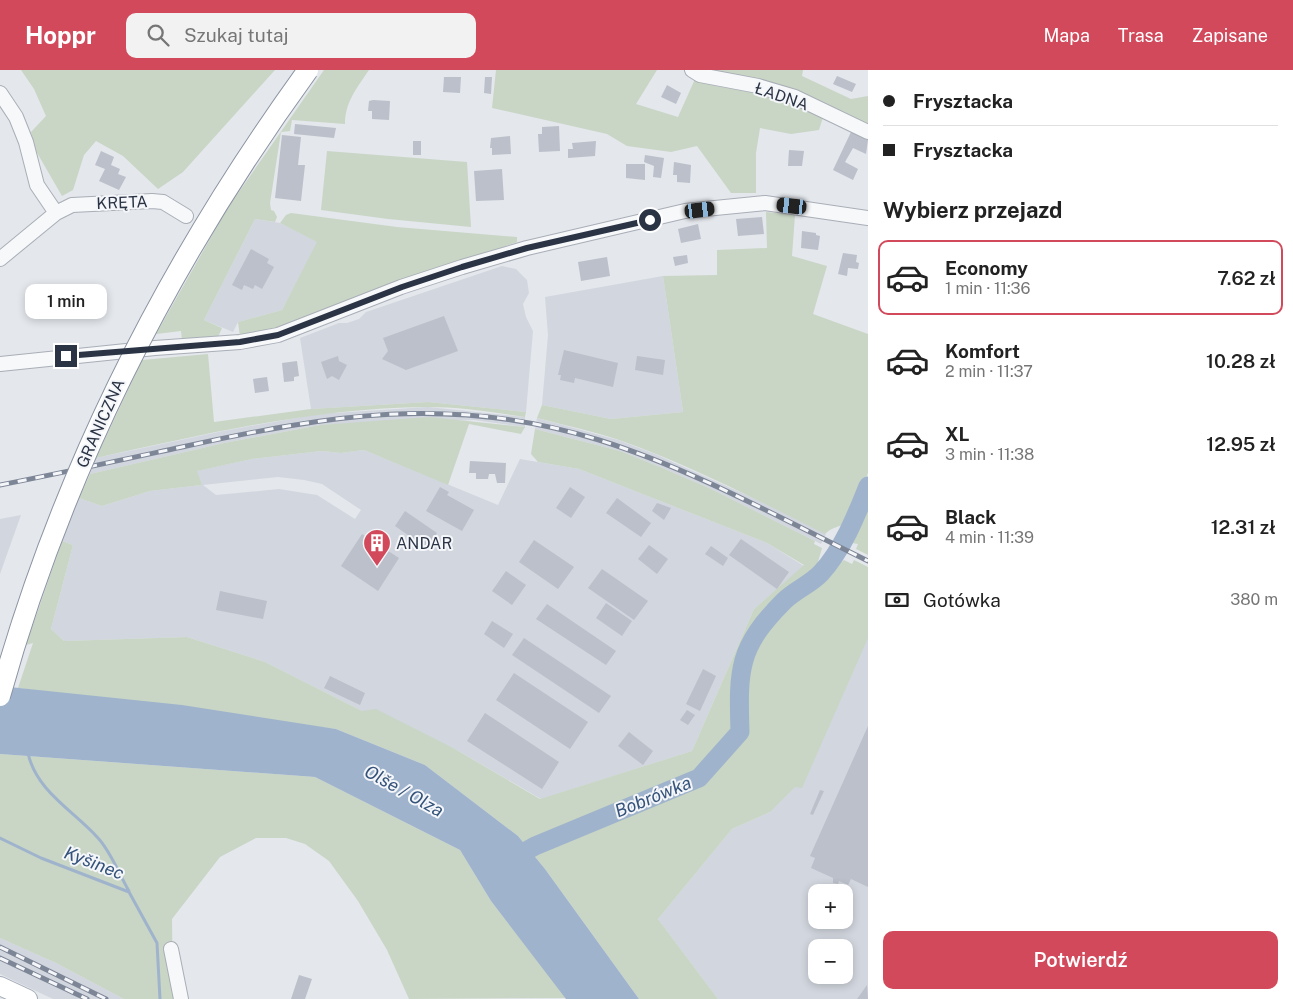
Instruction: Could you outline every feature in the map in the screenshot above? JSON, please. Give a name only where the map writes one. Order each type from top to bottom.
[{"type":"highway","name":"GRANICZNA","points":[[0,696],[28,602],[57,523],[123,373],[158,303],[208,217],[277,112],[308,70]]},
{"type":"main road","points":[[0,986],[28,999]]},
{"type":"street","name":"ŁADNA","points":[[692,70],[700,75],[758,86],[795,97],[868,132]]},
{"type":"street","points":[[0,93],[16,117],[26,142],[38,185],[56,213]]},
{"type":"street","name":"KRĘTA","points":[[0,259],[56,213],[72,205],[83,203],[163,202],[186,216]]},
{"type":"street","points":[[0,364],[137,349],[240,342],[278,335],[402,287],[462,267],[527,248],[685,211],[765,203],[868,218]]},
{"type":"street","points":[[171,949],[181,999]]},
{"type":"shaded area","points":[[255,219],[280,223],[318,242],[282,310],[238,322],[233,332],[204,320]]},
{"type":"shaded area","points":[[502,266],[516,269],[527,280],[529,293],[523,304],[526,317],[533,331],[526,412],[428,402],[311,409],[300,338],[339,323],[347,323],[359,319],[366,312]]},
{"type":"shaded area","points":[[663,276],[683,412],[611,419],[542,405],[548,335],[545,297]]},
{"type":"shaded area","points":[[428,407],[525,417],[525,427],[474,420],[320,425],[224,443],[90,474],[96,458],[223,431],[318,414]]},
{"type":"shaded area","points":[[537,418],[618,440],[655,454],[762,502],[826,534],[821,544],[709,488],[660,467],[620,451],[535,429]]},
{"type":"shaded area","points":[[364,450],[498,505],[520,459],[579,469],[767,543],[804,566],[754,609],[692,751],[541,799],[455,749],[362,711],[265,662],[187,637],[64,641],[51,629],[73,545],[62,541],[79,498],[102,506],[150,491],[202,485],[196,471],[252,459],[322,451],[341,453]],"holes":[[[278,477],[322,484],[361,510],[355,519],[317,495],[279,489],[216,495],[203,485]]]},
{"type":"shaded area","points":[[21,515],[0,574],[0,519]]},
{"type":"shaded area","points":[[868,592],[868,999],[718,999],[658,919],[732,829],[770,812]]},
{"type":"shaded area","points":[[0,938],[56,963],[124,999],[53,999],[0,974]]},
{"type":"green space","points":[[21,70],[275,70],[183,172],[158,189],[123,156],[96,141],[84,155],[73,190],[62,196],[36,151],[31,132],[46,116],[34,89]]},
{"type":"green space","points":[[324,70],[369,70],[349,102],[345,124],[292,120],[290,131],[281,132],[270,203],[271,210],[274,211],[277,217],[275,222],[255,219],[204,320],[222,328],[218,337],[182,340],[181,331],[156,334],[227,209]]},
{"type":"green space","points":[[496,70],[657,70],[636,104],[678,117],[695,79],[716,86],[796,100],[824,114],[819,130],[791,134],[760,128],[756,153],[756,193],[731,193],[697,146],[671,152],[627,146],[607,134],[492,108]]},
{"type":"green space","points":[[705,70],[803,70],[802,76],[851,99],[868,96],[868,126]]},
{"type":"green space","points":[[327,151],[467,162],[471,227],[321,210]]},
{"type":"green space","points":[[766,212],[795,215],[792,256],[827,266],[813,314],[868,334],[868,473],[850,520],[825,534],[672,460],[619,440],[537,418],[542,405],[611,419],[683,412],[663,276],[717,275],[717,250],[767,248]]},
{"type":"green space","points":[[291,213],[397,227],[517,237],[517,242],[270,331],[240,337],[238,322],[282,310],[317,242],[280,223],[286,215]]},
{"type":"green space","points":[[208,354],[214,422],[311,409],[428,402],[526,412],[525,417],[464,409],[427,407],[343,412],[260,424],[96,458],[142,360]]},
{"type":"green space","points":[[429,417],[525,427],[521,434],[469,424],[448,485],[364,450],[341,453],[322,451],[252,459],[197,471],[202,485],[150,491],[102,506],[79,498],[90,474],[224,443],[320,425]]},
{"type":"green space","points":[[535,429],[620,451],[709,488],[815,541],[814,544],[822,548],[818,562],[832,570],[844,560],[852,564],[854,560],[868,567],[868,638],[802,788],[795,787],[770,812],[732,829],[658,919],[718,999],[639,999],[545,869],[518,836],[425,765],[336,729],[18,688],[33,643],[26,645],[62,541],[73,545],[51,629],[64,641],[187,637],[265,662],[362,711],[376,709],[455,749],[540,799],[692,751],[754,609],[804,565],[767,543],[579,469],[538,462],[531,454]]},
{"type":"green space","points":[[868,509],[868,555],[856,549],[858,544],[852,543]]},
{"type":"green space","points":[[0,754],[315,777],[460,850],[491,901],[566,998],[409,999],[387,950],[358,901],[329,861],[305,844],[286,838],[256,838],[220,857],[172,919],[173,999],[124,999],[56,963],[0,938]]},
{"type":"water","name":"Olše / Olza","points":[[0,686],[182,705],[336,729],[425,765],[518,836],[545,869],[639,999],[566,999],[491,901],[460,850],[315,777],[0,754]]},
{"type":"building","points":[[837,76],[856,84],[852,92],[833,84]]},
{"type":"building","points":[[444,77],[461,77],[460,93],[443,92]]},
{"type":"building","points":[[485,77],[492,77],[491,94],[484,93]]},
{"type":"building","points":[[667,85],[681,93],[676,104],[661,97]]},
{"type":"building","points":[[369,101],[390,101],[389,120],[372,119],[372,111],[368,111]]},
{"type":"building","points":[[295,124],[336,128],[334,138],[294,134]]},
{"type":"building","points":[[559,126],[560,151],[539,152],[538,134],[542,134],[542,127]]},
{"type":"building","points":[[851,132],[868,140],[866,154],[853,148],[845,162],[858,169],[853,180],[833,170]]},
{"type":"building","points":[[282,135],[301,137],[298,165],[305,165],[301,201],[275,198]]},
{"type":"building","points":[[510,136],[511,154],[492,155],[492,148],[490,148],[491,138]]},
{"type":"building","points":[[413,141],[421,141],[421,155],[413,155]]},
{"type":"building","points":[[596,141],[595,156],[568,158],[568,149],[573,149],[572,143]]},
{"type":"building","points":[[789,150],[804,151],[802,166],[788,166]]},
{"type":"building","points":[[101,151],[114,157],[111,165],[120,169],[118,174],[126,177],[119,190],[99,181],[105,169],[95,165]]},
{"type":"building","points":[[645,155],[664,158],[661,178],[653,177],[654,166],[644,162]]},
{"type":"building","points":[[674,162],[691,165],[690,183],[677,182],[677,175],[673,175]]},
{"type":"building","points":[[626,164],[645,164],[645,180],[626,178]]},
{"type":"building","points":[[502,169],[504,200],[476,201],[474,171]]},
{"type":"building","points":[[762,217],[764,234],[738,236],[736,219]]},
{"type":"building","points":[[698,224],[701,239],[681,243],[678,229]]},
{"type":"building","points":[[802,231],[816,233],[816,235],[820,236],[818,250],[801,248]]},
{"type":"building","points":[[251,249],[269,259],[267,263],[274,267],[262,289],[255,285],[253,289],[244,285],[242,290],[232,285]]},
{"type":"building","points":[[843,253],[857,255],[856,262],[859,263],[858,269],[848,268],[847,276],[838,274]]},
{"type":"building","points":[[687,255],[688,263],[675,266],[673,257]]},
{"type":"building","points":[[607,257],[610,276],[581,281],[578,262]]},
{"type":"building","points":[[444,316],[458,351],[406,370],[382,359],[388,351],[383,338]]},
{"type":"building","points":[[564,350],[618,363],[613,387],[575,378],[574,383],[560,380],[561,375],[558,375]]},
{"type":"building","points":[[338,356],[339,361],[347,365],[339,380],[332,376],[327,379],[321,362]]},
{"type":"building","points":[[637,356],[665,360],[663,375],[635,370]]},
{"type":"building","points":[[297,361],[299,376],[294,377],[294,381],[284,382],[282,363]]},
{"type":"building","points":[[267,377],[269,391],[255,393],[253,379]]},
{"type":"building","points":[[470,461],[506,463],[505,483],[497,483],[495,474],[489,474],[488,479],[476,479],[476,473],[469,473]]},
{"type":"building","points":[[440,487],[449,492],[447,495],[474,510],[462,531],[426,511]]},
{"type":"building","points":[[570,487],[585,497],[571,518],[556,508]]},
{"type":"building","points":[[617,498],[651,523],[641,537],[606,513]]},
{"type":"building","points":[[657,503],[671,508],[664,520],[652,511]]},
{"type":"building","points":[[405,511],[437,533],[426,548],[395,526]]},
{"type":"building","name":"ANDAR","points":[[362,534],[399,558],[378,591],[341,566]]},
{"type":"building","points":[[741,539],[789,572],[777,589],[729,555]]},
{"type":"building","points":[[534,540],[574,567],[558,589],[519,562]]},
{"type":"building","points":[[649,545],[668,559],[657,574],[638,559]]},
{"type":"building","points":[[711,546],[728,558],[723,566],[705,554]]},
{"type":"building","points":[[602,569],[648,601],[634,620],[588,588]]},
{"type":"building","points":[[506,571],[526,585],[512,605],[492,591]]},
{"type":"building","points":[[220,591],[267,601],[263,619],[216,610]]},
{"type":"building","points":[[606,603],[632,621],[622,636],[596,618]]},
{"type":"building","points":[[547,604],[616,651],[606,665],[536,619]]},
{"type":"building","points":[[492,621],[513,634],[504,648],[484,634]]},
{"type":"building","points":[[524,638],[611,696],[599,713],[512,655]]},
{"type":"building","points":[[703,669],[716,676],[700,711],[686,704]]},
{"type":"building","points":[[514,673],[588,722],[570,749],[496,700]]},
{"type":"building","points":[[330,676],[365,693],[360,705],[324,688]]},
{"type":"building","points":[[687,710],[695,715],[688,725],[680,720]]},
{"type":"building","points":[[485,713],[559,762],[542,789],[467,741]]},
{"type":"building","points":[[868,726],[868,887],[851,879],[848,884],[839,881],[838,884],[833,883],[833,878],[811,868],[815,858],[810,856]]},
{"type":"building","points":[[629,732],[653,751],[643,765],[618,746]]},
{"type":"building","points":[[820,790],[824,791],[813,815],[810,814]]},
{"type":"building","points":[[299,975],[312,979],[305,999],[291,999]]},
{"type":"building","points":[[867,985],[868,999],[857,999]]},
{"type":"waterway","name":"Bobrówka","points":[[508,861],[535,846],[699,778],[740,732],[741,675],[749,646],[757,632],[784,601],[817,577],[829,564],[848,532],[868,486]]},
{"type":"waterway","points":[[28,753],[32,766],[47,789],[103,844],[129,891]]},
{"type":"waterway","name":"Kyšinec","points":[[0,838],[41,858],[129,892],[157,943],[160,999]]},
{"type":"railway","points":[[0,485],[289,426],[390,414],[492,417],[544,426],[599,440],[668,465],[735,495],[868,561]]},
{"type":"railway","points":[[0,947],[106,999]]},
{"type":"railway","points":[[0,958],[87,999]]},
{"type":"place","name":"ANDAR","points":[[377,567]]},
{"type":"route","points":[[66,356],[240,342],[278,335],[402,287],[462,267],[527,248],[650,220]]}]
